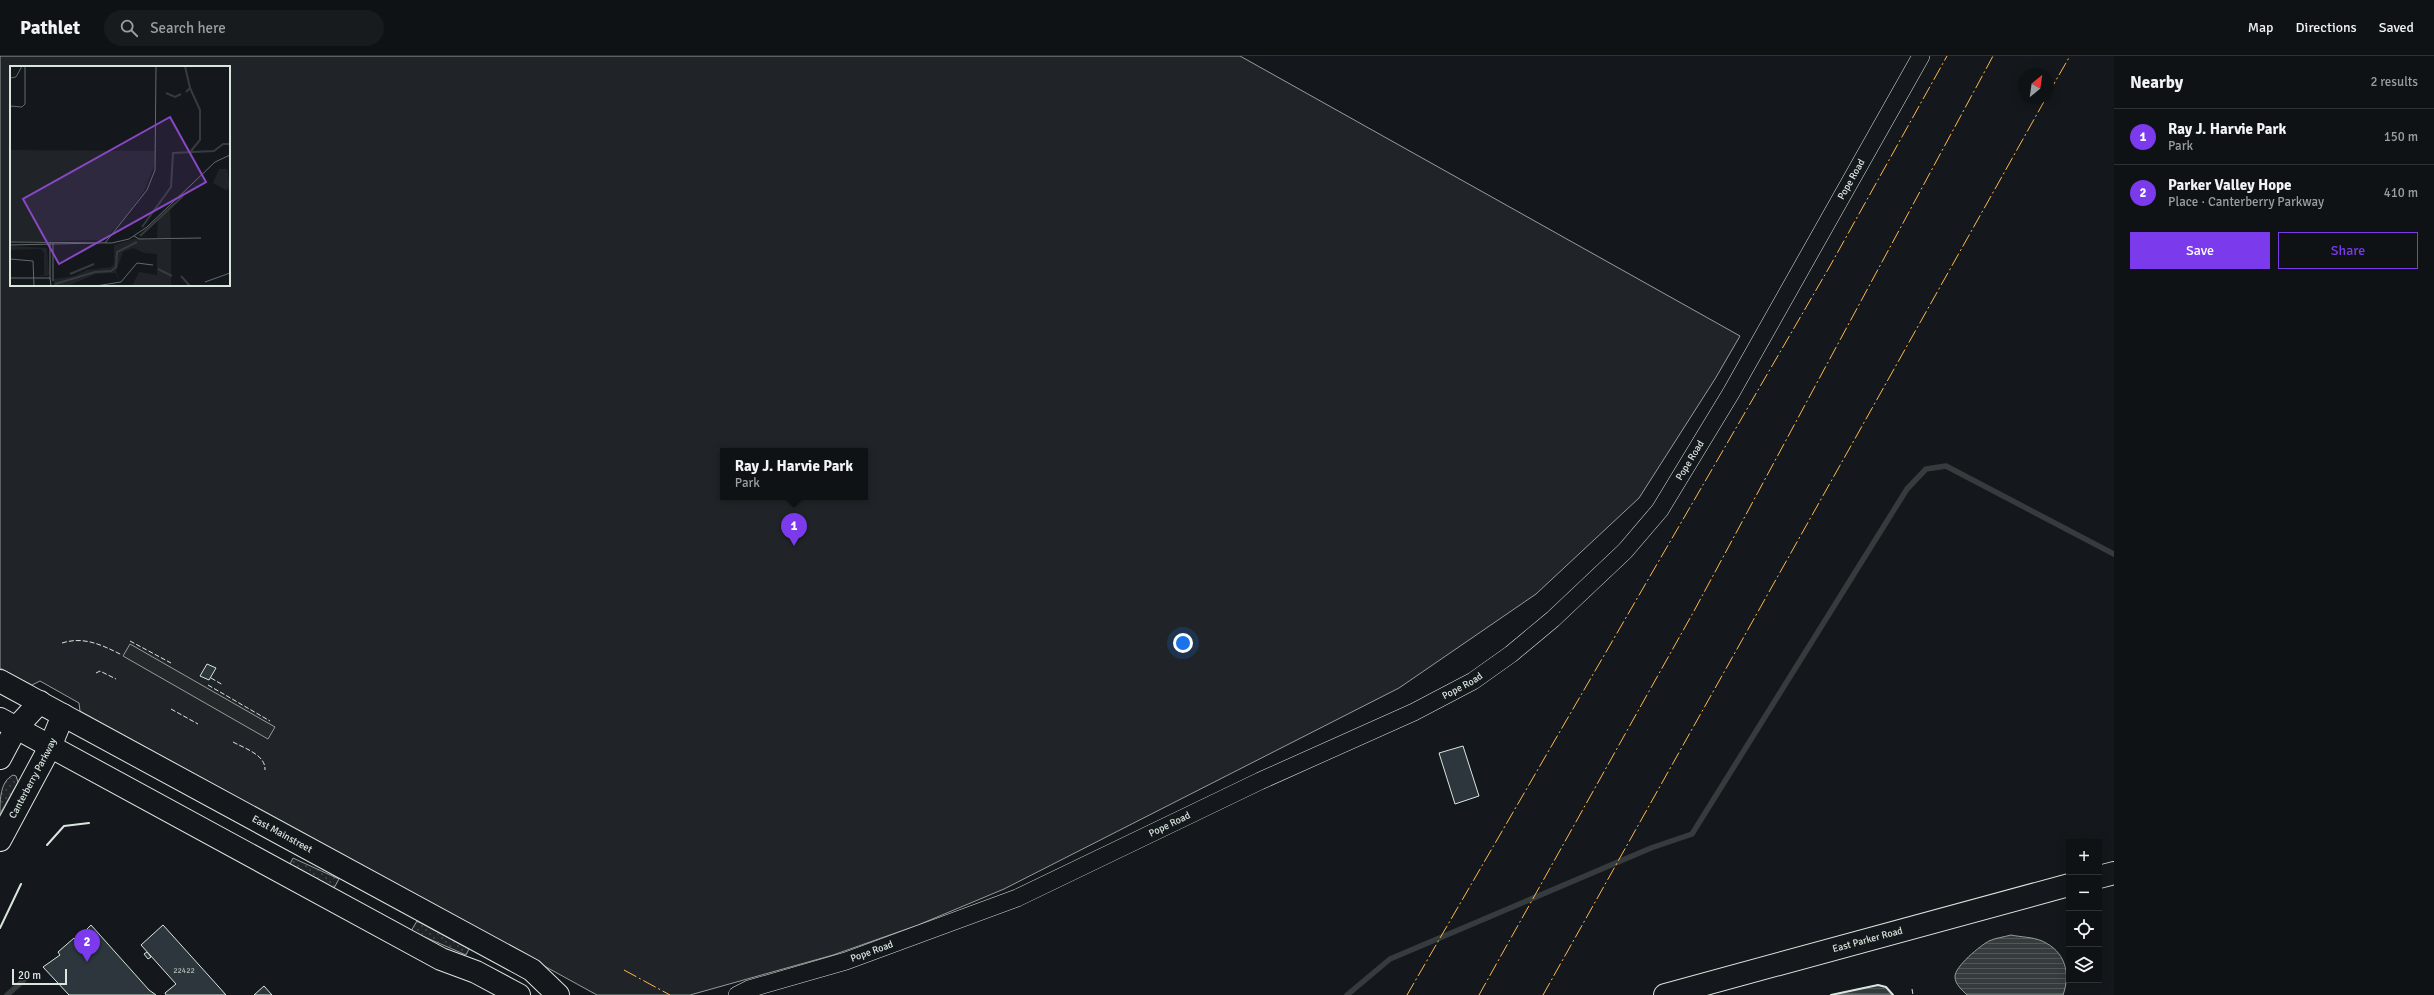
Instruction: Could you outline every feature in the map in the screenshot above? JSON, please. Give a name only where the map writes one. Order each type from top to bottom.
[{"type":"main road","name":"East Mainstreet","points":[[0,681],[532,970],[558,995]]},
{"type":"main road","points":[[0,758],[8,724],[40,702]]},
{"type":"main road","name":"Canterberry Parkway","points":[[0,840],[50,747],[63,715]]},
{"type":"main road","points":[[8,724],[441,959],[476,972],[519,995]]},
{"type":"main road","points":[[2102,876],[2114,873]]},
{"type":"main road","name":"East Parker Road","points":[[1666,995],[2066,886]]},
{"type":"street","name":"Pope Road","points":[[737,995],[749,989],[846,961],[1017,898],[1260,782],[1414,712],[1473,681],[1511,654],[1553,619],[1625,551],[1660,510],[1743,372],[1921,56]]},
{"type":"shaded area","points":[[0,56],[1240,56],[1740,336],[1715,379],[1639,498],[1536,594],[1399,688],[1004,889],[918,925],[833,955],[690,995],[597,995],[80,711],[79,703],[40,681],[32,685],[0,668]]},
{"type":"shaded area","points":[[130,644],[275,727],[268,739],[123,656]]},
{"type":"shaded area","points":[[13,775],[16,776],[18,782],[0,814],[3,786],[5,782]]},
{"type":"shaded area","points":[[293,858],[339,879],[334,888],[290,864]]},
{"type":"shaded area","points":[[417,921],[469,949],[466,955],[411,931]]},
{"type":"shaded area","points":[[2011,935],[2031,938],[2050,945],[2061,957],[2066,971],[2063,995],[1967,995],[1956,982],[1956,973],[1963,962],[1974,952],[1989,941]]},
{"type":"shaded area","points":[[1878,985],[1886,987],[1893,995],[1831,995]]},
{"type":"building","points":[[207,664],[216,668],[209,680],[200,676]]},
{"type":"building","points":[[1463,746],[1479,796],[1455,804],[1439,753]]},
{"type":"building","points":[[91,925],[149,990],[156,995],[69,995],[43,967],[60,955],[58,952],[74,938],[76,940]]},
{"type":"building","points":[[163,925],[226,995],[166,995],[165,993],[176,984],[141,945]]},
{"type":"building","points":[[147,952],[151,957],[148,959],[144,954]]},
{"type":"building","points":[[264,986],[272,995],[254,995]]},
{"type":"waterway","points":[[1347,995],[1390,959],[1651,848],[1692,834],[1907,489],[1926,469],[1946,466],[2114,554]]},
{"type":"waterway","points":[[7,995],[25,979]]},
{"type":"fence","points":[[62,643],[70,641],[85,641],[100,645],[122,655]]},
{"type":"fence","points":[[130,641],[171,663]]},
{"type":"fence","points":[[96,673],[100,671],[116,679]]},
{"type":"fence","points":[[211,678],[223,685]]},
{"type":"fence","points":[[208,685],[270,721]]},
{"type":"fence","points":[[171,709],[198,724]]},
{"type":"fence","points":[[233,742],[258,756],[262,760],[265,770]]},
{"type":"fence","points":[[1912,989],[1913,995]]},
{"type":"wall","points":[[47,845],[64,826],[89,823]]},
{"type":"wall","points":[[0,928],[21,884]]},
{"type":"wall","points":[[1831,995],[1878,985],[1886,987],[1893,995]]},
{"type":"power","points":[[1407,995],[1830,266],[1947,56]]},
{"type":"power","points":[[1479,995],[1694,611],[1993,56]]},
{"type":"power","points":[[2054,84],[2070,56]]},
{"type":"power","points":[[1543,995],[2043,104]]},
{"type":"power","points":[[624,970],[670,995]]},
{"type":"place","name":"Ray J. Harvie Park","points":[[794,546]]},
{"type":"place","name":"Parker Valley Hope","points":[[87,962]]}]
